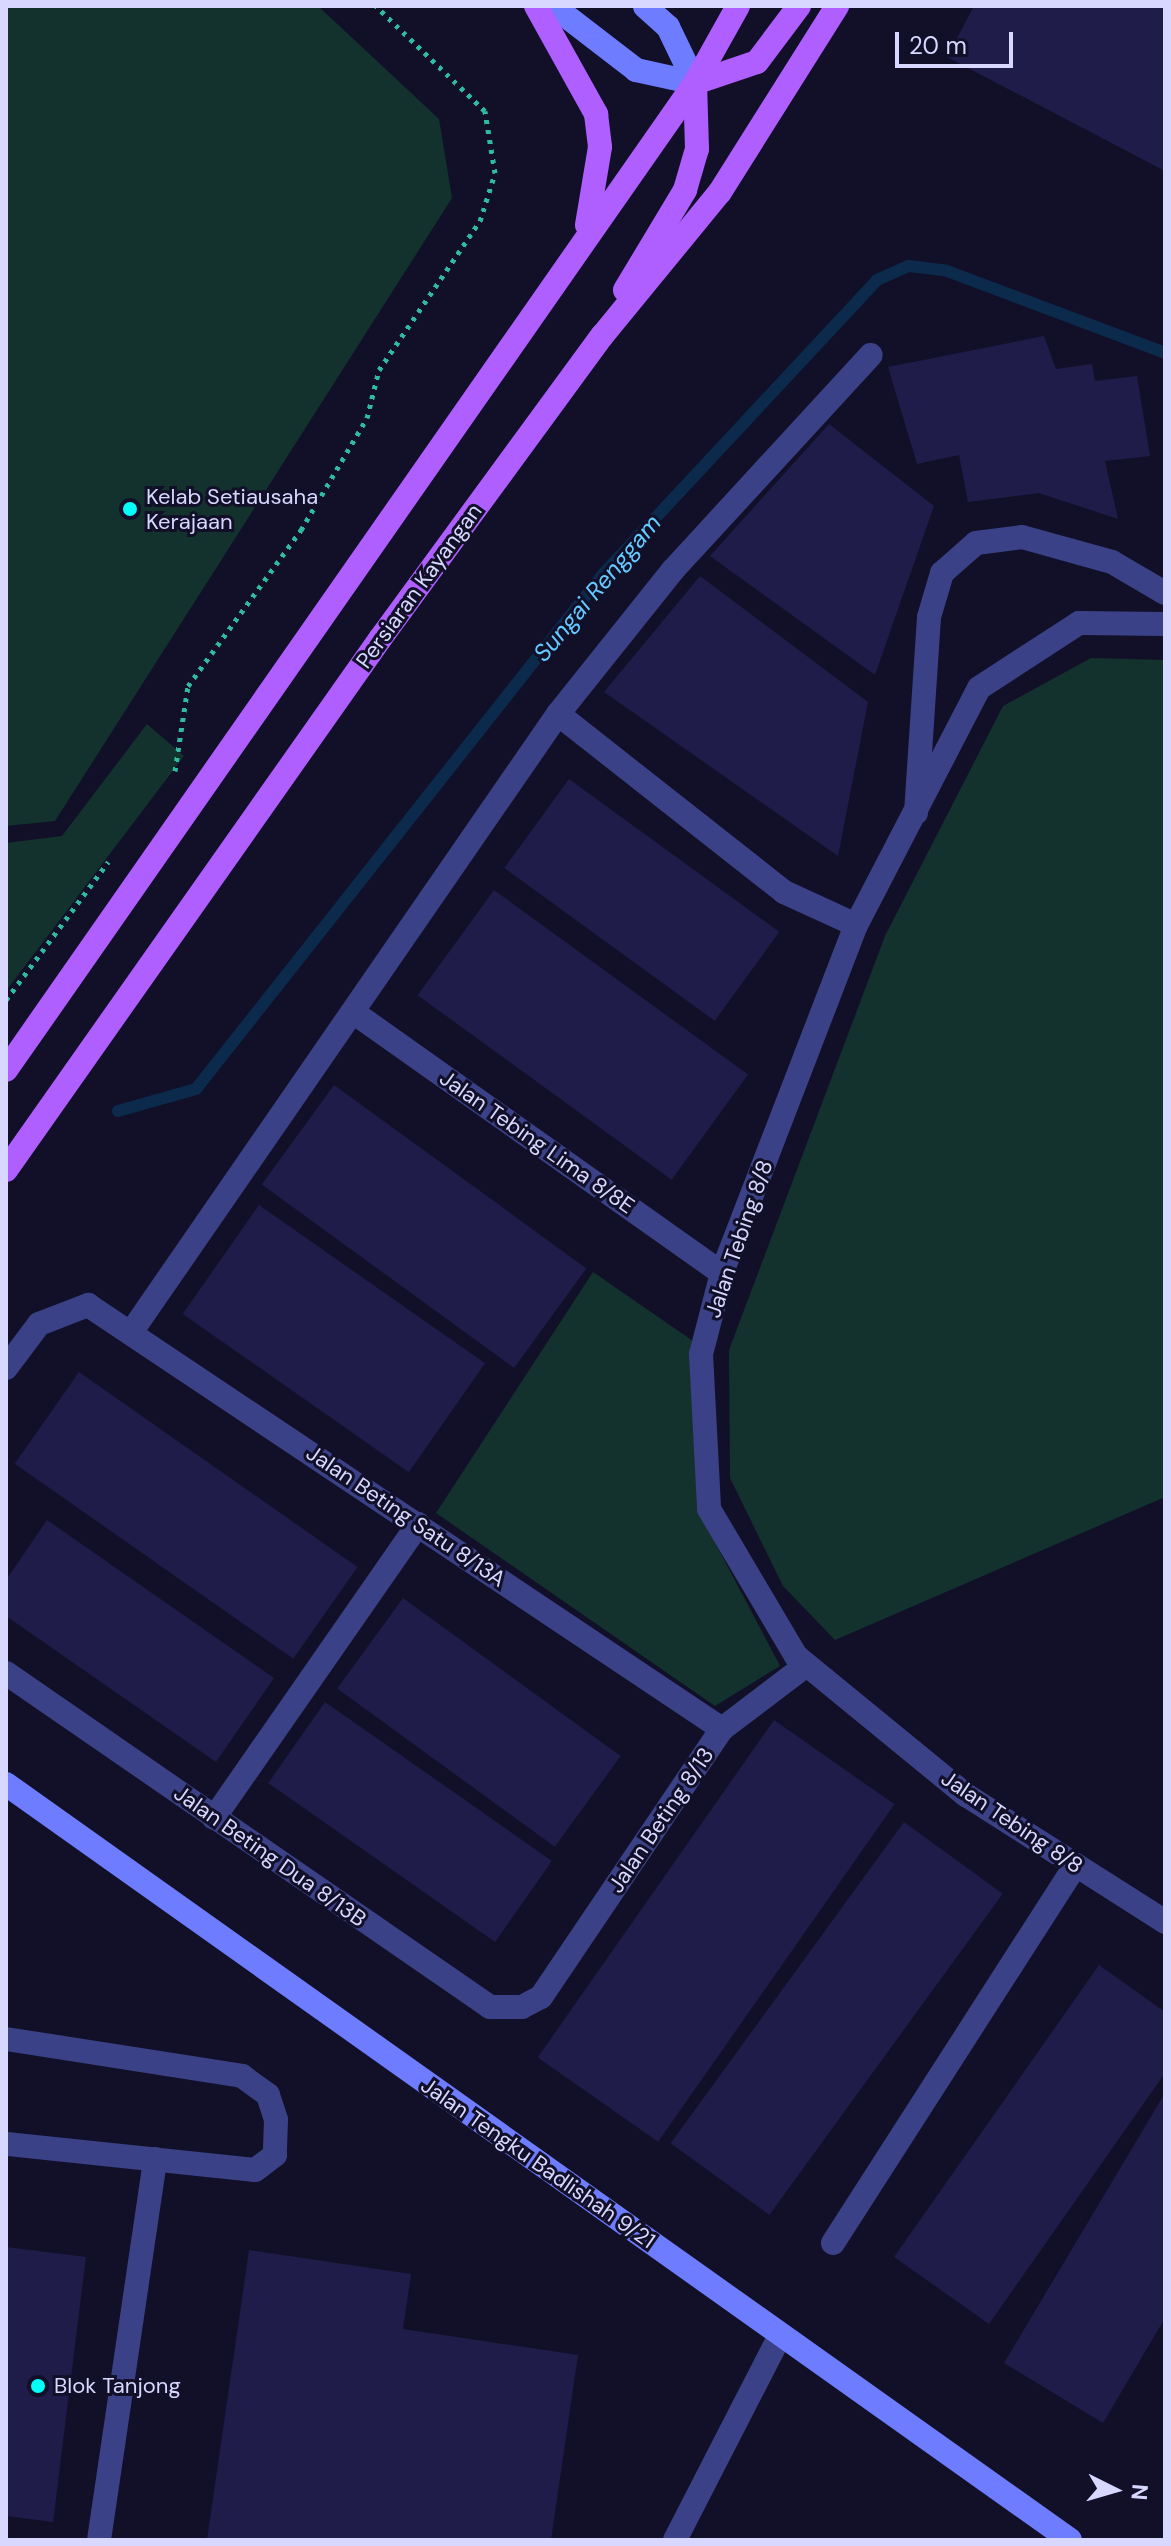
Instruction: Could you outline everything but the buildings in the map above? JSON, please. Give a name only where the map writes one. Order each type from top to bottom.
[{"type":"main road","points":[[536,6],[596,114],[600,147],[586,231]]},
{"type":"main road","points":[[6,1070],[586,231],[695,83],[738,6]]},
{"type":"main road","points":[[695,83],[757,62],[799,6]]},
{"type":"main road","name":"Persiaran Kayangan","points":[[6,1170],[602,336],[720,192],[837,6]]},
{"type":"main road","points":[[602,336],[685,190],[697,149],[695,83]]},
{"type":"street","points":[[553,6],[636,70],[695,83]]},
{"type":"street","points":[[645,6],[668,27],[695,83]]},
{"type":"street","points":[[132,1331],[558,714],[673,570],[871,355]]},
{"type":"street","points":[[916,816],[929,617],[942,573],[976,543],[1022,537],[1112,562],[1165,593]]},
{"type":"street","name":"Jalan Tebing 8/8","points":[[1165,624],[1079,623],[979,688],[916,816],[856,925],[722,1273],[701,1354],[709,1509],[805,1666],[966,1795],[1165,1922]]},
{"type":"street","points":[[558,714],[784,892],[856,925]]},
{"type":"street","name":"Jalan Tebing Lima 8/8E","points":[[353,1012],[722,1273]]},
{"type":"street","name":"Jalan Beting Satu 8/13A","points":[[6,1368],[39,1324],[88,1305],[132,1331],[722,1729]]},
{"type":"street","points":[[214,1818],[418,1524]]},
{"type":"street","name":"Jalan Beting 8/13","points":[[541,1997],[722,1729],[805,1666]]},
{"type":"street","name":"Jalan Beting Dua 8/13B","points":[[6,1673],[490,2007],[522,2007],[541,1997]]},
{"type":"street","name":"Jalan Tengku Badlishah 9/21","points":[[6,1784],[1070,2540]]},
{"type":"street","points":[[833,2243],[1076,1865]]},
{"type":"street","points":[[6,2039],[242,2076],[268,2095],[275,2155],[255,2170],[6,2144]]},
{"type":"street","points":[[99,2540],[155,2159]]},
{"type":"street","points":[[675,2540],[780,2336]]},
{"type":"path","points":[[166,784],[175,772],[188,686],[301,530],[367,418],[379,370],[480,221],[495,173],[485,111],[376,6]]},
{"type":"path","points":[[6,1000],[119,848]]},
{"type":"green space","name":"Kelab Setiausaha Kerajaan","points":[[6,6],[318,6],[439,119],[452,198],[55,821],[6,826]]},
{"type":"green space","points":[[1091,658],[1165,660],[1165,1497],[835,1640],[783,1586],[730,1478],[729,1350],[885,936],[1003,706]]},
{"type":"green space","points":[[147,724],[184,756],[6,991],[6,843],[62,836]]},
{"type":"green space","points":[[593,1272],[693,1341],[699,1512],[780,1666],[715,1706],[436,1513]]},
{"type":"waterway","name":"Sungai Renggam","points":[[118,1111],[196,1089],[604,573],[877,280],[909,266],[947,271],[1165,353]]},
{"type":"place","name":"Kelab Setiausaha Kerajaan","points":[[130,509]]},
{"type":"place","name":"Blok Tanjong","points":[[38,2386]]}]
